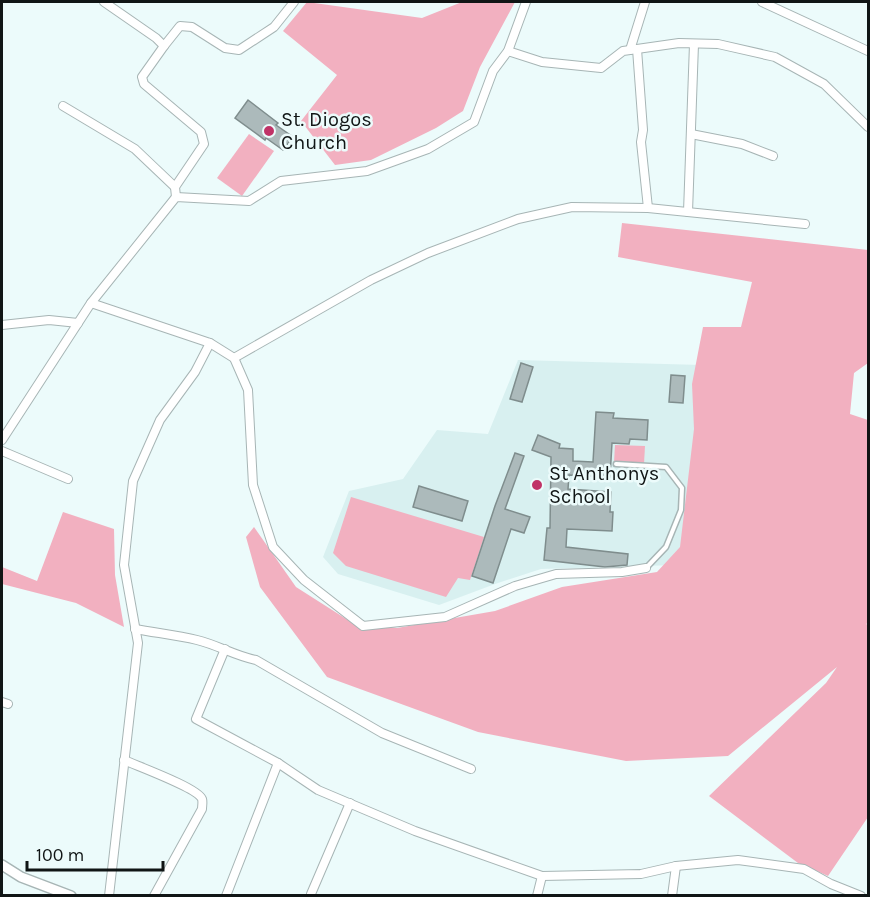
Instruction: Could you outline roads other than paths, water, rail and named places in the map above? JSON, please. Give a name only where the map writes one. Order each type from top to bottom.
[{"type":"street","points":[[104,2],[164,46]]},
{"type":"street","points":[[3,436],[91,303],[176,197],[175,187],[204,144],[201,132],[144,84],[142,77],[180,26],[192,27],[225,48],[239,50],[274,27],[294,2]]},
{"type":"street","points":[[176,197],[249,201],[281,181],[367,171],[428,148],[474,122],[493,71],[508,51],[526,2]]},
{"type":"street","points":[[645,2],[634,49],[643,130],[641,142],[648,208]]},
{"type":"street","points":[[762,2],[868,51]]},
{"type":"street","points":[[508,51],[542,62],[601,68],[623,51],[679,43],[718,44],[775,57],[825,84],[868,127]]},
{"type":"street","points":[[688,212],[694,44]]},
{"type":"street","points":[[63,106],[135,149],[175,187]]},
{"type":"street","points":[[691,134],[742,144],[773,156]]},
{"type":"street","points":[[234,358],[371,280],[428,254],[518,219],[572,207],[648,208],[805,224]]},
{"type":"street","points":[[91,303],[210,343],[234,358],[248,390],[253,485],[273,548],[304,580],[363,626],[445,617],[515,586],[556,574],[622,572],[646,568]]},
{"type":"street","points":[[2,325],[49,320],[78,322]]},
{"type":"street","points":[[108,896],[138,644],[124,566],[133,481],[160,420],[195,372],[210,343]]},
{"type":"street","points":[[2,451],[68,479]]},
{"type":"street","points":[[135,629],[197,640],[225,649],[239,657],[256,660],[382,733],[471,769]]},
{"type":"street","points":[[225,649],[196,720],[278,763],[318,790],[415,831],[542,876],[641,873],[676,866],[738,860],[804,869],[831,884],[861,896]]},
{"type":"street","points":[[124,760],[184,786],[201,797],[203,801],[202,809],[154,896]]},
{"type":"street","points":[[226,896],[278,763]]},
{"type":"street","points":[[311,894],[350,803]]},
{"type":"street","points":[[2,865],[21,877],[71,896]]},
{"type":"street","points":[[672,896],[676,866]]},
{"type":"street","points":[[537,896],[542,876]]},
{"type":"lane","points":[[616,464],[666,467],[682,488],[681,510],[666,547],[646,568]]},
{"type":"place","name":"St. Diogos Church","points":[[269,131]]},
{"type":"place","name":"St Anthonys School","points":[[537,485]]}]
